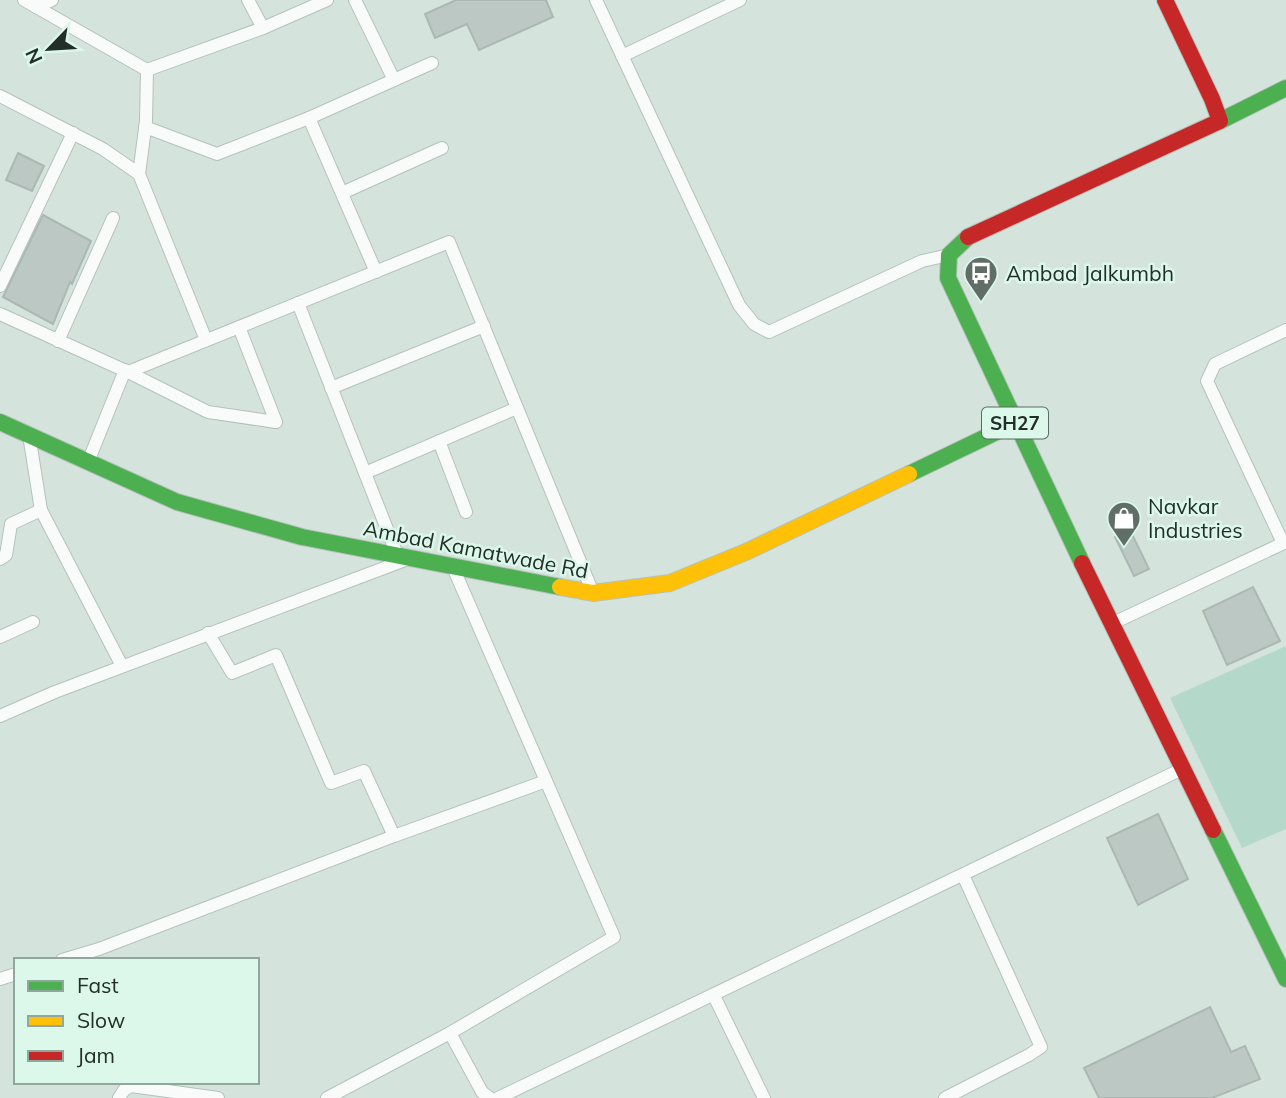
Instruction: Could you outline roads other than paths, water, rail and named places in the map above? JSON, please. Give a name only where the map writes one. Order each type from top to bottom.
[{"type":"main road","points":[[1165,0],[1220,121]]},
{"type":"main road","points":[[949,255],[967,237],[1286,88]]},
{"type":"main road","name":"SH27","points":[[949,255],[948,278],[1015,423],[1286,979]]},
{"type":"main road","name":"Ambad Kamatwade Rd","points":[[0,422],[177,502],[302,537],[593,593],[670,583],[748,551],[1015,423]]},
{"type":"street","points":[[23,0],[147,70],[263,28],[327,0]]},
{"type":"street","points":[[36,7],[52,0]]},
{"type":"street","points":[[248,0],[263,28]]},
{"type":"street","points":[[355,0],[394,80]]},
{"type":"street","points":[[596,0],[739,305],[754,324],[769,332],[922,261],[949,255]]},
{"type":"street","points":[[622,56],[740,0]]},
{"type":"street","points":[[145,127],[217,154],[309,118],[432,63]]},
{"type":"street","points":[[147,70],[145,127],[139,174],[206,341]]},
{"type":"street","points":[[0,96],[103,149],[139,174]]},
{"type":"street","points":[[309,118],[376,272]]},
{"type":"street","points":[[0,286],[73,133]]},
{"type":"street","points":[[342,193],[442,148]]},
{"type":"street","points":[[58,341],[113,218]]},
{"type":"street","points":[[88,462],[127,371],[449,242],[593,593]]},
{"type":"street","points":[[0,716],[405,557],[365,473],[298,303]]},
{"type":"street","points":[[0,314],[127,371],[208,412],[276,422],[239,327]]},
{"type":"street","points":[[331,388],[484,326]]},
{"type":"street","points":[[1111,624],[1285,543],[1207,381],[1215,364],[1286,330]]},
{"type":"street","points":[[365,473],[517,408]]},
{"type":"street","points":[[29,435],[41,510],[122,666]]},
{"type":"street","points":[[439,441],[466,512]]},
{"type":"street","points":[[0,559],[6,555],[12,524],[41,510]]},
{"type":"street","points":[[327,1098],[450,1033],[614,937],[452,565]]},
{"type":"street","points":[[0,637],[33,622]]},
{"type":"street","points":[[208,633],[232,673],[276,655],[331,783],[363,771],[394,836]]},
{"type":"street","points":[[498,1098],[1182,769]]},
{"type":"street","points":[[75,958],[101,954],[394,836],[546,781]]},
{"type":"street","points":[[945,1098],[1041,1047],[963,875]]},
{"type":"street","points":[[714,996],[764,1098]]},
{"type":"street","points":[[450,1033],[482,1092],[490,1098]]},
{"type":"street","points":[[119,1098],[124,1090],[131,1086],[159,1086],[218,1098]]},
{"type":"place","name":"Ambad Jalkumbh","points":[[981,303]]},
{"type":"place","name":"Navkar Industries","points":[[1124,548]]}]
